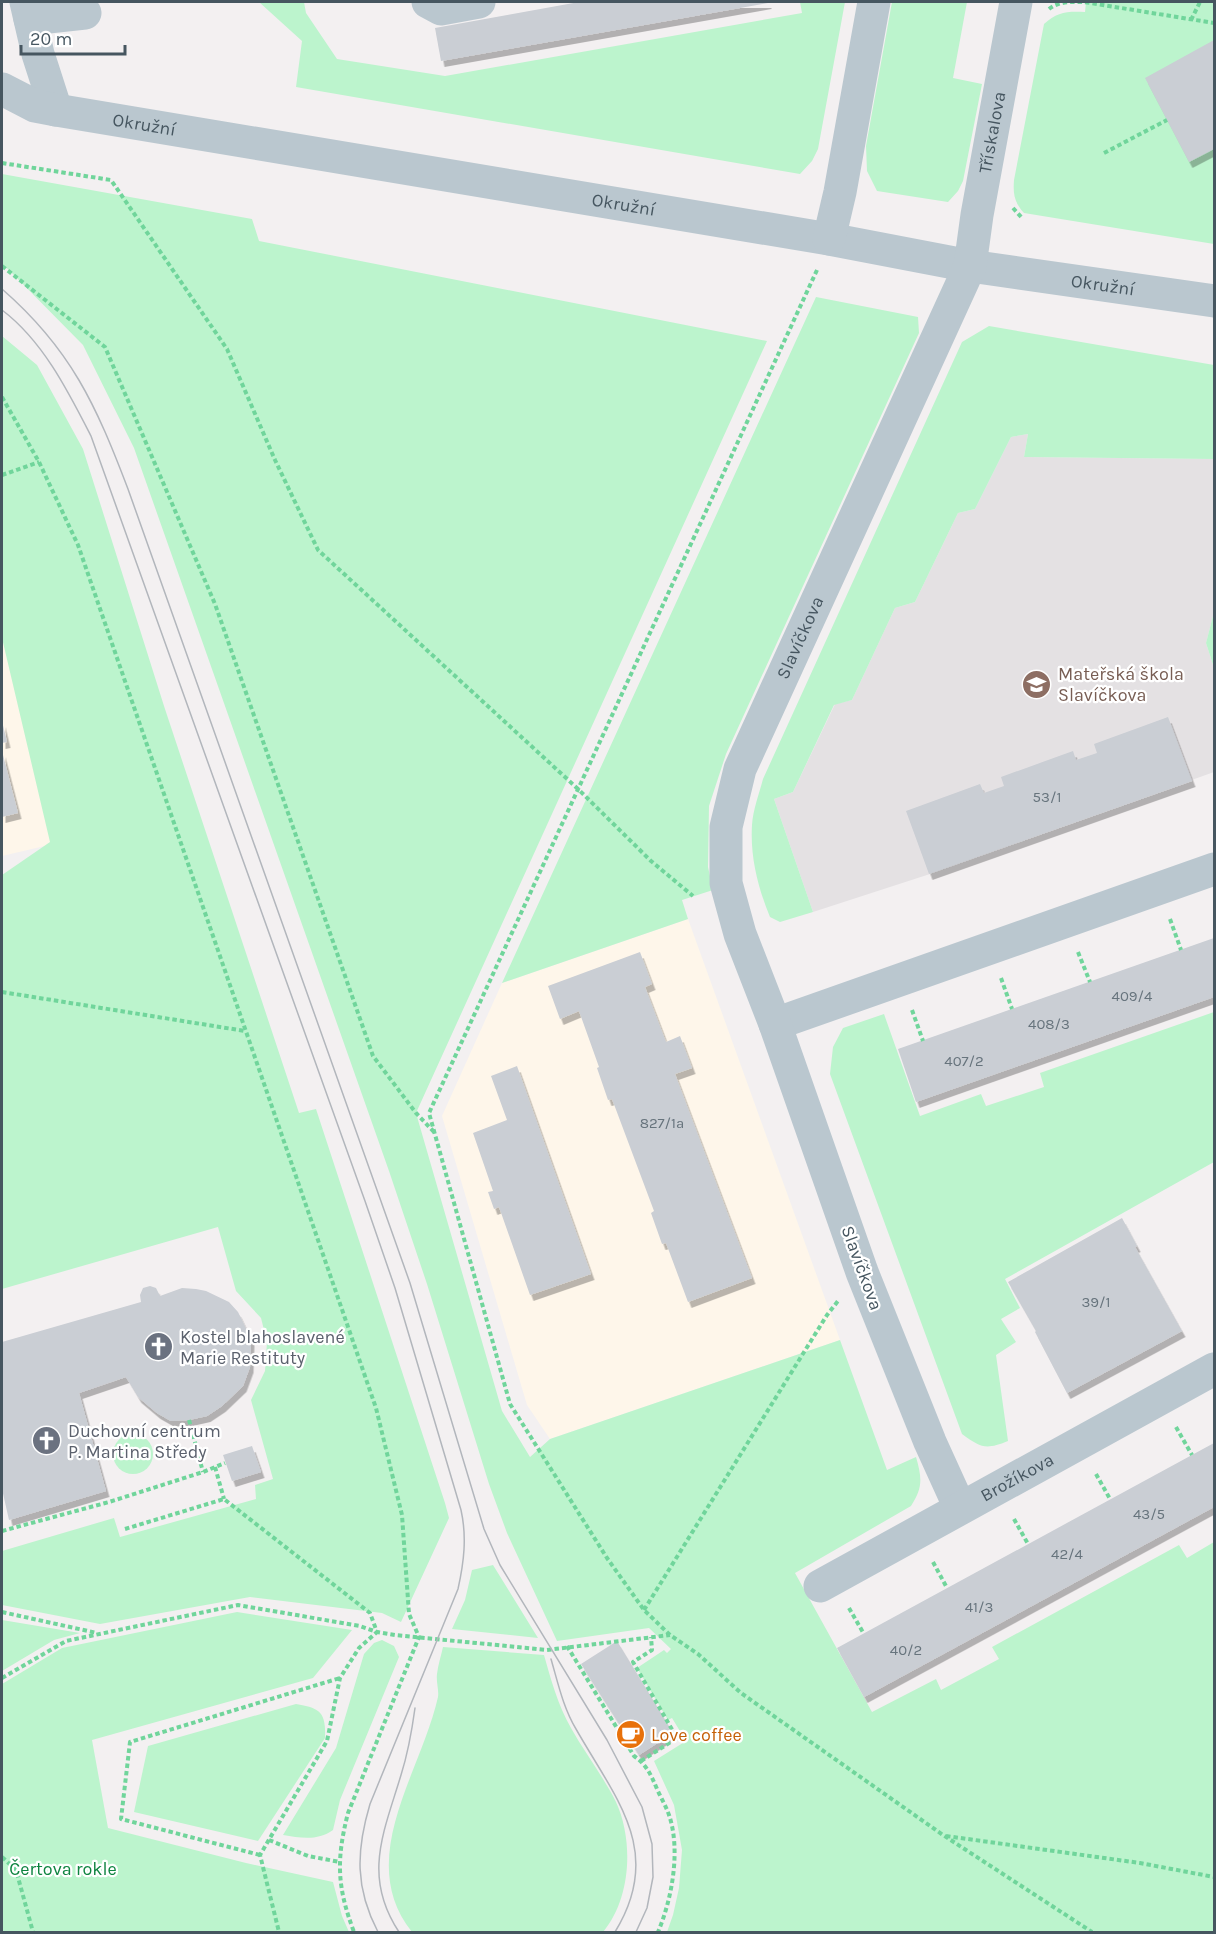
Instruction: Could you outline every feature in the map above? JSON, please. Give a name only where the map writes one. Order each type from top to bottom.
[{"type":"street","points":[[428,2],[441,9],[478,2]]},
{"type":"street","points":[[829,239],[840,192],[874,2]]},
{"type":"street","name":"Třískalova","points":[[970,266],[976,215],[1016,2]]},
{"type":"street","points":[[45,108],[38,54],[28,10],[85,13]]},
{"type":"street","name":"Okružní","points":[[2,89],[45,108]]},
{"type":"street","name":"Okružní","points":[[2,111],[45,108],[829,239],[970,266],[1215,301]]},
{"type":"street","name":"Slavíčkova","points":[[960,1508],[930,1442],[862,1272],[775,1024],[740,934],[726,883],[726,827],[740,769],[970,266]]},
{"type":"street","points":[[775,1024],[1215,869]]},
{"type":"street","name":"Brožíkova","points":[[820,1586],[1215,1369]]},
{"type":"path","points":[[1046,12],[1053,4],[1083,2],[1110,4],[1215,23]]},
{"type":"path","points":[[1191,20],[1200,2]]},
{"type":"path","points":[[1104,153],[1167,120]]},
{"type":"path","points":[[2,164],[111,180],[227,348],[275,460],[318,550],[578,789],[651,861],[695,898]]},
{"type":"path","points":[[1010,204],[1023,219]]},
{"type":"path","points":[[829,239],[810,288],[429,1113],[510,1404],[607,1558],[644,1610],[670,1635],[698,1654],[741,1693],[943,1835],[1092,1932]]},
{"type":"path","points":[[2,267],[105,346],[215,604],[373,1056],[416,1113],[435,1133]]},
{"type":"path","points":[[2,397],[39,462],[78,545],[376,1408],[402,1515],[409,1614],[420,1637],[348,1813],[340,1842],[340,1883],[354,1932]]},
{"type":"path","points":[[2,475],[39,462]]},
{"type":"path","points":[[2,992],[245,1030]]},
{"type":"path","points":[[644,1610],[827,1315],[862,1272]]},
{"type":"path","points":[[1170,1418],[1192,1455]]},
{"type":"path","points":[[189,1420],[203,1472]]},
{"type":"path","points":[[2,1531],[109,1502],[225,1463]]},
{"type":"path","points":[[215,1467],[224,1499],[370,1613],[377,1632]]},
{"type":"path","points":[[1094,1471],[1110,1499]]},
{"type":"path","points":[[125,1529],[224,1499]]},
{"type":"path","points":[[1012,1516],[1028,1544]]},
{"type":"path","points":[[931,1559],[947,1588]]},
{"type":"path","points":[[2,1678],[66,1641],[238,1605],[360,1626],[377,1632],[547,1650],[670,1635]]},
{"type":"path","points":[[847,1605],[864,1634]]},
{"type":"path","points":[[2,1612],[97,1633]]},
{"type":"path","points":[[279,1932],[260,1855],[327,1741],[340,1678],[359,1648],[377,1632]]},
{"type":"path","points":[[641,1761],[677,1738],[633,1662],[652,1650],[651,1637]]},
{"type":"path","points":[[567,1646],[634,1756],[646,1765],[669,1816],[674,1851],[667,1911],[658,1932]]},
{"type":"path","points":[[260,1855],[121,1819],[130,1742],[340,1678]]},
{"type":"path","points":[[943,1835],[1140,1863],[1215,1877]]},
{"type":"path","points":[[269,1840],[308,1856],[340,1862]]},
{"type":"path","points":[[2,1857],[16,1870],[33,1932]]},
{"type":"shaded area","name":"Mateřská škola Slavíčkova","points":[[1028,434],[1024,457],[1214,459],[1214,612],[1206,643],[1214,668],[1214,772],[930,874],[813,912],[774,799],[793,792],[835,704],[852,700],[895,608],[915,602],[958,513],[975,509],[1011,437]]},
{"type":"shaded area","points":[[2,492],[83,837],[2,856]]},
{"type":"shaded area","points":[[688,919],[840,1340],[550,1439],[527,1405],[442,1116],[502,983]]},
{"type":"green space","points":[[259,2],[304,2],[306,13],[337,59],[445,76],[802,13],[800,2],[845,2],[818,149],[812,161],[800,174],[296,87],[302,41]]},
{"type":"green space","points":[[892,2],[967,2],[953,78],[982,84],[963,181],[948,202],[877,191],[867,171],[866,146]]},
{"type":"green space","points":[[1086,2],[1214,2],[1214,244],[1024,213],[1018,205],[1014,194],[1014,180],[1044,24],[1063,13],[1085,12]]},
{"type":"green space","points":[[2,174],[252,219],[259,241],[767,341],[416,1113],[502,1411],[530,1457],[550,1439],[840,1340],[887,1470],[916,1457],[920,1477],[918,1494],[911,1506],[795,1573],[872,1712],[936,1679],[941,1690],[999,1659],[992,1647],[1179,1545],[1187,1558],[1214,1542],[1214,1932],[667,1932],[679,1888],[682,1850],[674,1805],[654,1761],[686,1741],[672,1718],[668,1720],[637,1668],[664,1650],[667,1653],[671,1649],[649,1628],[557,1641],[507,1533],[489,1484],[427,1284],[389,1171],[134,448],[83,345],[8,269],[2,266]]},
{"type":"green space","points":[[816,297],[918,317],[919,333],[726,754],[709,806],[708,867],[713,890],[682,900],[688,919],[502,983]]},
{"type":"green space","points":[[989,326],[1214,365],[1214,459],[1024,457],[1028,434],[1011,437],[975,509],[958,513],[915,602],[895,608],[852,700],[834,705],[793,792],[774,799],[813,912],[780,922],[770,917],[754,861],[753,819],[763,779],[962,342]]},
{"type":"green space","points":[[2,336],[37,365],[83,449],[164,706],[299,1113],[316,1109],[445,1503],[449,1518],[401,1622],[382,1613],[250,1597],[100,1624],[2,1605],[2,1551],[114,1518],[120,1537],[256,1499],[255,1485],[273,1479],[251,1400],[265,1371],[267,1342],[261,1318],[236,1291],[218,1227],[2,1289],[2,875],[50,842],[2,638]]},
{"type":"green space","points":[[1214,612],[1214,668],[1206,643]]},
{"type":"green space","points":[[1214,1012],[1214,1162],[1005,1279],[1020,1308],[1001,1319],[1016,1342],[996,1355],[1008,1441],[994,1446],[979,1445],[962,1434],[830,1074],[833,1047],[843,1028],[884,1014],[920,1116],[981,1094],[986,1106],[1044,1087],[1040,1073]]},
{"type":"green space","points":[[133,1434],[147,1440],[153,1454],[147,1468],[133,1474],[119,1468],[113,1454],[119,1440]]},
{"type":"green space","points":[[493,1565],[538,1638],[452,1629],[465,1600],[472,1570]]},
{"type":"green space","name":"Čertova rokle","points":[[237,1612],[352,1630],[313,1678],[92,1740],[108,1828],[246,1863],[333,1882],[349,1932],[2,1932],[2,1684],[62,1648]]},
{"type":"green space","points":[[2,1620],[80,1633],[54,1640],[2,1671]]},
{"type":"green space","points":[[382,1640],[394,1646],[399,1657],[340,1800],[333,1830],[315,1837],[283,1835],[336,1748],[364,1654],[374,1643]]},
{"type":"green space","points":[[443,1647],[544,1655],[566,1719],[616,1802],[626,1834],[627,1869],[624,1887],[612,1919],[603,1932],[412,1932],[396,1904],[389,1875],[390,1846],[397,1816],[430,1726],[438,1697],[437,1674]]},
{"type":"green space","points":[[296,1704],[311,1707],[320,1713],[324,1722],[325,1738],[258,1841],[134,1812],[148,1746]]},
{"type":"building","points":[[579,2],[768,3],[441,61],[435,28]]},
{"type":"building","points":[[1214,40],[1214,149],[1189,162],[1145,78]]},
{"type":"building","points":[[1168,717],[1192,781],[929,874],[906,811],[980,784],[984,793],[1004,786],[1001,777],[1073,751],[1076,760],[1097,753],[1094,744]]},
{"type":"building","points":[[2,721],[7,742],[2,743]]},
{"type":"building","points":[[2,751],[18,813],[2,817]]},
{"type":"building","points":[[1214,938],[1214,997],[916,1102],[898,1049]]},
{"type":"building","points":[[640,952],[652,984],[645,987],[666,1042],[680,1036],[692,1068],[675,1074],[752,1278],[688,1302],[666,1243],[662,1244],[651,1213],[654,1211],[612,1099],[608,1100],[579,1011],[560,1019],[548,986]]},
{"type":"building","points":[[517,1066],[591,1274],[530,1295],[499,1207],[494,1209],[488,1192],[493,1191],[473,1133],[507,1120],[491,1076]]},
{"type":"building","points":[[1122,1218],[1137,1246],[1135,1247],[1182,1331],[1067,1393],[1008,1282]]},
{"type":"building","points":[[150,1286],[156,1288],[160,1296],[182,1288],[196,1289],[206,1291],[229,1302],[238,1312],[251,1339],[250,1367],[243,1386],[222,1406],[207,1416],[171,1421],[138,1397],[126,1377],[79,1393],[106,1491],[9,1520],[2,1489],[2,1342],[141,1302],[140,1295],[143,1288]]},
{"type":"building","points":[[1214,1443],[1214,1507],[864,1697],[837,1648]]},
{"type":"building","points":[[252,1446],[261,1472],[232,1481],[223,1455]]},
{"type":"building","points":[[617,1641],[673,1733],[639,1755],[581,1664]]},
{"type":"tram line","points":[[2,289],[26,311],[64,356],[105,431],[128,489],[410,1283],[484,1529],[500,1565],[607,1740],[642,1807],[652,1844],[653,1877],[647,1908],[636,1932]]},
{"type":"tram line","points":[[2,310],[17,322],[42,352],[64,385],[91,436],[395,1288],[461,1510],[464,1550],[458,1589],[365,1821],[360,1869],[365,1900],[378,1932]]},
{"type":"tram line","points":[[551,1659],[568,1712],[619,1802],[629,1826],[635,1850],[635,1876],[629,1903],[615,1932]]},
{"type":"tram line","points":[[399,1932],[388,1912],[381,1892],[380,1854],[388,1816],[406,1758],[415,1708]]},
{"type":"place","name":"Mateřská škola Slavíčkova","points":[[1037,684]]},
{"type":"place","name":"Kostel blahoslavené Marie Restituty","points":[[159,1347]]},
{"type":"place","name":"Duchovní centrum P. Martina Středy","points":[[47,1441]]},
{"type":"place","name":"Love coffee","points":[[630,1735]]}]
